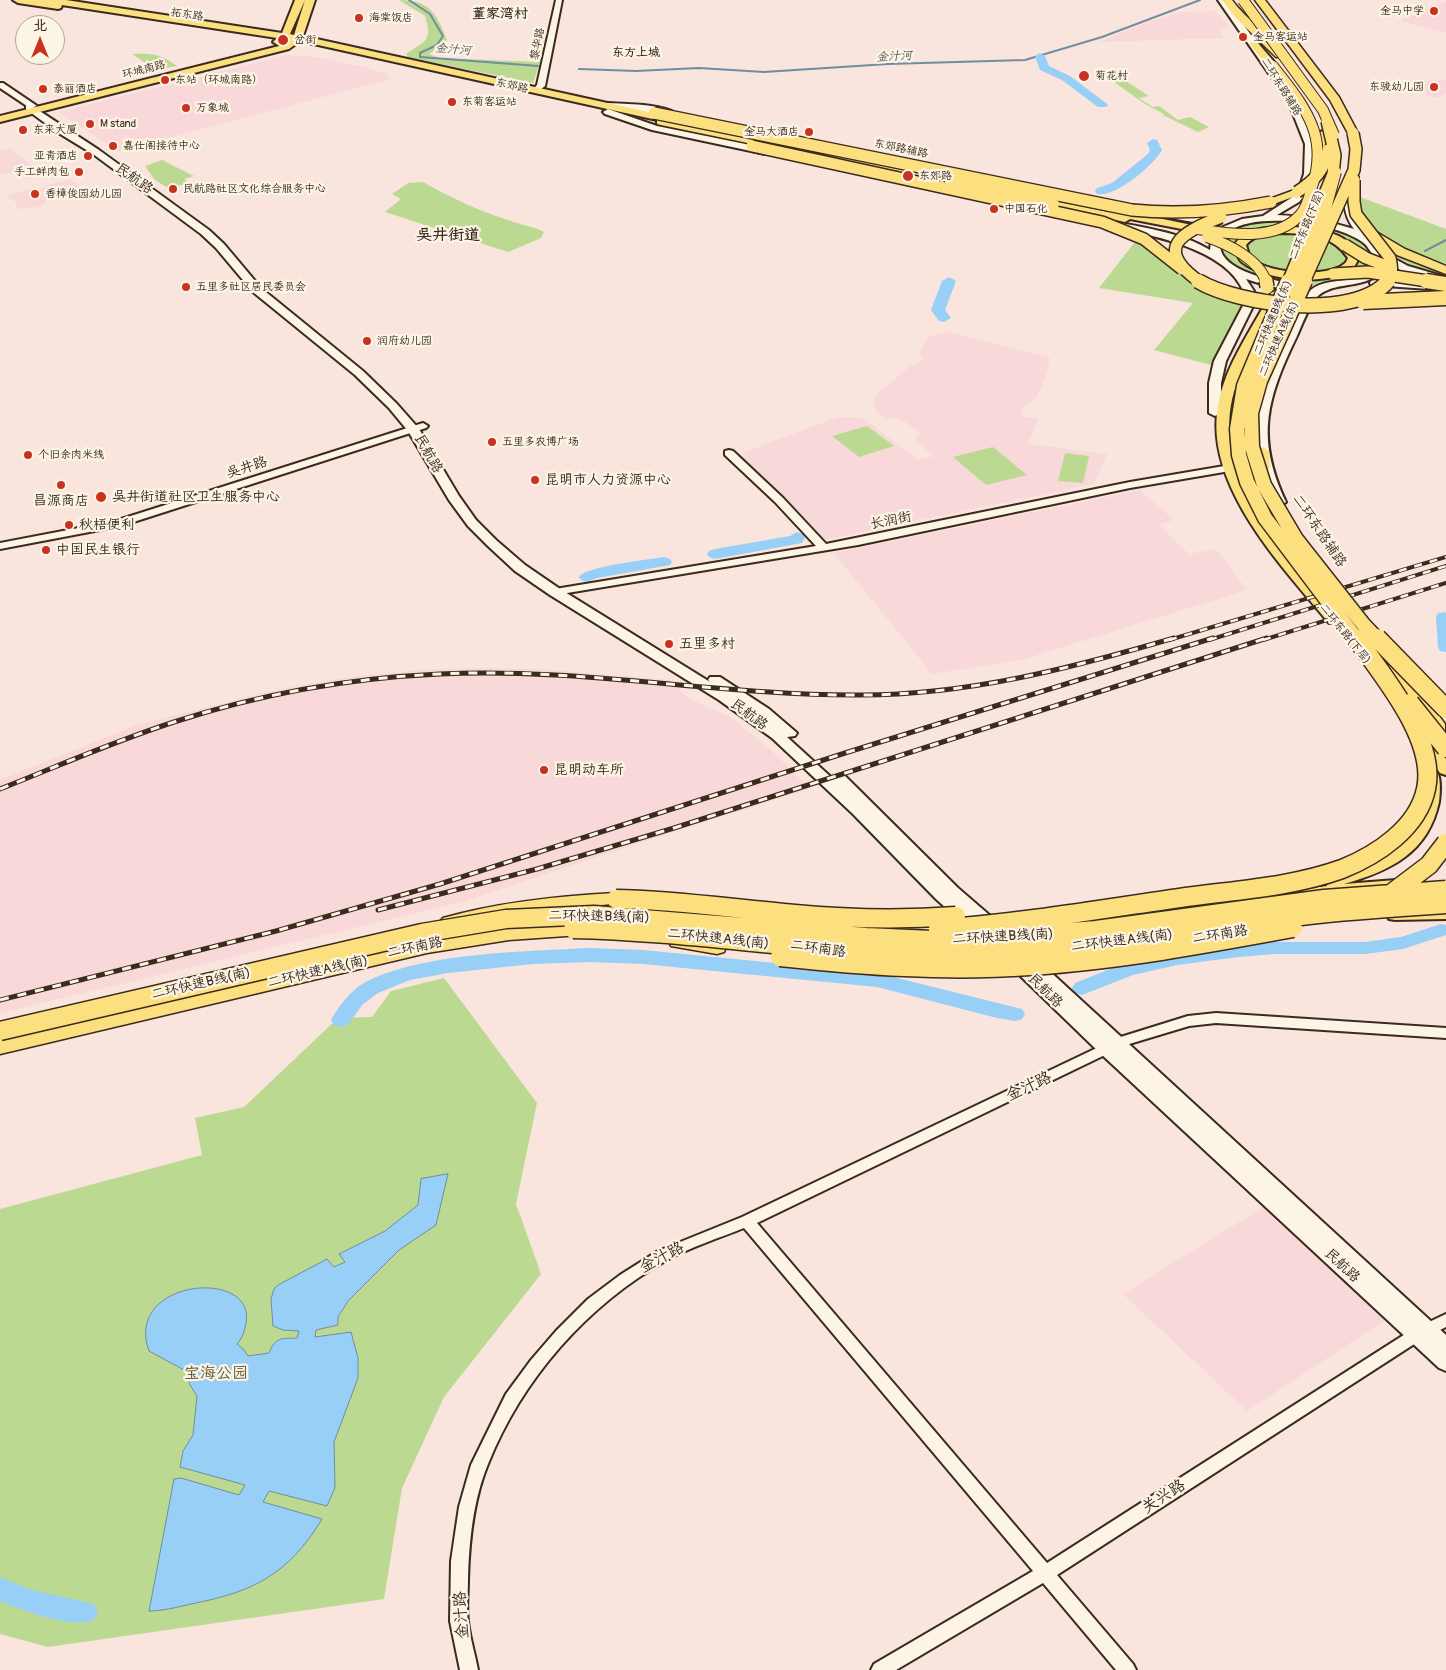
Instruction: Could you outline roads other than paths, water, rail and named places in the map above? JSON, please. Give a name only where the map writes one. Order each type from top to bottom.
[{"type":"highway","points":[[1227,0],[1241,20],[1268,42],[1297,71]]},
{"type":"highway","name":"二环快速B线(东)","points":[[1244,0],[1321,106],[1335,155],[1333,174],[1244,386],[1237,411],[1235,434],[1245,476],[1262,513],[1281,541],[1358,628]]},
{"type":"highway","name":"二环快速A线(东)","points":[[1259,0],[1335,99],[1349,123],[1356,148],[1354,170],[1263,375],[1252,408],[1250,424],[1257,466],[1274,505],[1358,628]]},
{"type":"highway","points":[[1272,0],[1338,86],[1350,111],[1349,123]]},
{"type":"highway","points":[[654,113],[1132,210],[1204,213],[1271,202]]},
{"type":"highway","points":[[678,130],[1092,220],[1144,239],[1204,285],[1231,296],[1260,302],[1446,298]]},
{"type":"highway","points":[[1182,269],[1174,252],[1177,241],[1185,233],[1211,220],[1271,202],[1303,188],[1319,175],[1327,161],[1327,130]]},
{"type":"highway","points":[[1308,302],[1331,304],[1358,298],[1376,291],[1386,282],[1392,272],[1390,260],[1383,249],[1370,237],[1355,209],[1354,170]]},
{"type":"highway","points":[[1370,237],[1401,252],[1445,280]]},
{"type":"highway","points":[[1345,245],[1381,265],[1445,280]]},
{"type":"highway","points":[[1334,280],[1354,271],[1445,280]]},
{"type":"highway","points":[[1358,628],[1446,709]]},
{"type":"highway","points":[[1358,628],[1446,740]]},
{"type":"highway","points":[[1358,628],[1446,749]]},
{"type":"highway","points":[[594,915],[680,917],[849,930],[938,929],[1011,922],[1151,903],[1300,880],[1338,870],[1377,852],[1402,830],[1420,806],[1428,780],[1427,762],[1418,736],[1358,628]]},
{"type":"highway","points":[[0,1058],[437,956],[499,944],[534,940],[622,939],[831,962],[929,969],[1029,966],[1118,957],[1263,934],[1346,916],[1372,905],[1402,886],[1429,865],[1446,843]]},
{"type":"highway","points":[[348,952],[484,913],[554,903],[616,899],[665,901],[838,917],[926,918],[1274,881],[1338,870]]},
{"type":"highway","name":"二环快速B线(南)","points":[[0,1032],[445,929],[530,917],[594,915],[660,918],[866,937],[965,940],[1064,934],[1324,898],[1446,890]]},
{"type":"highway","name":"二环快速A线(南)","points":[[0,1045],[393,955],[509,934],[573,930],[649,932],[856,951],[968,954],[1070,948],[1304,916],[1446,905]]},
{"type":"highway","points":[[573,930],[632,932],[717,948]]},
{"type":"highway","points":[[324,983],[421,950],[457,942]]},
{"type":"main road","name":"拓东路","points":[[18,0],[283,38]]},
{"type":"main road","name":"拓东路","points":[[48,0],[296,40]]},
{"type":"main road","points":[[283,38],[300,0]]},
{"type":"main road","points":[[296,40],[310,0]]},
{"type":"main road","name":"二环东路辅路","points":[[1222,0],[1295,105],[1310,144],[1307,184],[1300,195],[1288,206],[1252,221]]},
{"type":"main road","name":"二环东路(下层)","points":[[1235,0],[1327,130],[1327,151],[1322,190],[1310,220],[1229,390],[1223,412],[1230,439],[1269,541],[1389,682]]},
{"type":"main road","name":"二环东路(下层)","points":[[1244,0],[1323,110],[1333,129],[1337,161],[1332,191],[1321,222],[1241,392],[1235,413],[1226,468],[1281,540],[1365,640],[1389,682]]},
{"type":"main road","points":[[1259,0],[1337,105],[1349,128],[1353,143],[1354,159],[1348,209],[1351,219],[1370,237],[1380,258],[1378,267],[1374,272],[1360,280],[1334,280],[1280,274],[1263,269],[1244,258],[1239,249],[1242,241],[1250,235],[1286,225],[1300,215],[1314,182],[1318,152],[1327,130]]},
{"type":"main road","name":"环城南路","points":[[0,119],[33,108],[264,49],[283,38]]},
{"type":"main road","name":"环城南路","points":[[0,115],[279,49],[296,40]]},
{"type":"main road","name":"东郊路","points":[[296,40],[536,91],[602,108],[880,168],[1194,227]]},
{"type":"main road","name":"东郊路","points":[[296,40],[410,70],[1056,202]]},
{"type":"main road","points":[[1254,44],[1273,66],[1307,115],[1314,132],[1318,152],[1326,170]]},
{"type":"main road","name":"民航路","points":[[33,108],[205,232],[220,246],[257,290],[359,373],[418,428],[453,498],[472,523],[492,544],[520,568],[560,591],[724,696],[777,735],[845,798],[941,896],[991,932],[1111,1046],[1422,1332],[1446,1363]]},
{"type":"main road","points":[[602,108],[654,113]]},
{"type":"main road","points":[[602,108],[678,130]]},
{"type":"main road","points":[[602,108],[665,130],[1164,235],[1195,245],[1251,277],[1276,284],[1306,287],[1334,280]]},
{"type":"main road","name":"东郊路辅路","points":[[602,108],[660,111],[1194,227],[1252,221]]},
{"type":"main road","points":[[950,182],[973,195]]},
{"type":"main road","points":[[1038,208],[1056,202]]},
{"type":"main road","points":[[1226,468],[1214,440],[1216,378],[1220,362],[1250,304],[1251,295],[1248,286],[1220,259],[1215,249],[1218,236],[1235,225],[1252,221],[1286,218],[1316,220],[1370,237]]},
{"type":"main road","points":[[1194,227],[1234,234],[1286,230],[1312,233],[1328,237],[1345,245],[1353,256],[1353,262],[1334,280],[1318,290],[1308,302]]},
{"type":"main road","points":[[1194,227],[1224,243],[1244,258],[1264,275],[1267,284],[1231,359],[1218,393],[1215,413]]},
{"type":"main road","name":"二环东路辅路","points":[[1308,302],[1267,397],[1262,418],[1263,451],[1268,474],[1276,494],[1298,535],[1446,727]]},
{"type":"main road","points":[[1256,506],[1255,488],[1262,466],[1263,451]]},
{"type":"main road","points":[[1389,682],[1446,740]]},
{"type":"main road","points":[[1389,682],[1446,749]]},
{"type":"main road","points":[[1389,682],[1446,770]]},
{"type":"main road","points":[[1238,902],[1318,886],[1356,876],[1388,862],[1402,853],[1418,836],[1431,809],[1433,799],[1431,776],[1415,734],[1389,682]]},
{"type":"main road","points":[[1238,902],[1349,888],[1446,882]]},
{"type":"main road","name":"二环南路","points":[[0,1032],[348,952],[481,925],[559,917],[636,919],[808,935],[872,939],[919,938],[1107,920],[1238,902]]},
{"type":"main road","points":[[1364,917],[1446,905]]},
{"type":"main road","name":"二环南路","points":[[0,1045],[401,951],[466,938],[531,929],[573,927],[634,929],[901,959],[963,961],[1019,959],[1106,952],[1291,925],[1364,917],[1446,914]]},
{"type":"main road","name":"民航路","points":[[1422,1332],[1446,1346]]},
{"type":"street","name":"黎华路","points":[[536,91],[541,86],[559,0]]},
{"type":"street","points":[[0,86],[33,108]]},
{"type":"street","name":"吴井路","points":[[0,546],[117,524],[418,428]]},
{"type":"street","points":[[728,452],[779,500],[823,547]]},
{"type":"street","name":"长润街","points":[[560,591],[926,529],[1105,490],[1226,468]]},
{"type":"street","name":"金汁路","points":[[469,1670],[460,1621],[460,1561],[467,1507],[479,1465],[512,1399],[537,1364],[594,1302],[625,1279],[663,1255],[747,1221],[1111,1046],[1188,1022],[1216,1018],[1446,1033]]},
{"type":"street","points":[[747,1221],[1127,1670]]},
{"type":"street","name":"关兴路","points":[[880,1670],[1045,1573],[1422,1332],[1446,1320]]},
{"type":"water","points":[[448,1174],[436,1225],[399,1250],[348,1301],[338,1317],[338,1325],[316,1330],[315,1337],[351,1332],[358,1358],[358,1378],[334,1442],[335,1488],[327,1506],[269,1491],[263,1502],[322,1519],[309,1538],[282,1567],[251,1587],[213,1599],[170,1609],[149,1611],[174,1479],[181,1478],[239,1495],[245,1485],[180,1467],[183,1451],[193,1435],[197,1396],[190,1385],[186,1371],[149,1351],[146,1327],[155,1308],[171,1296],[192,1289],[213,1288],[231,1294],[244,1305],[246,1323],[241,1339],[237,1344],[248,1356],[269,1353],[277,1341],[297,1338],[299,1331],[283,1330],[273,1326],[271,1299],[274,1289],[278,1285],[327,1259],[334,1267],[345,1262],[339,1254],[385,1231],[418,1205],[421,1179]]},
{"type":"waterway","name":"金汁河","points":[[409,0],[430,14],[443,36],[437,45],[420,53],[420,57],[538,66]]},
{"type":"waterway","name":"金汁河","points":[[579,69],[636,71],[699,68],[764,72],[888,64],[1025,60],[1102,37],[1200,0]]},
{"type":"waterway","points":[[1040,56],[1044,68],[1066,78],[1102,105]]},
{"type":"waterway","points":[[1101,191],[1116,186],[1153,156],[1156,150],[1153,143]]},
{"type":"waterway","points":[[1425,251],[1446,240]]},
{"type":"waterway","points":[[944,318],[938,310],[949,281]]},
{"type":"waterway","points":[[715,554],[796,540],[797,537]]},
{"type":"waterway","points":[[587,577],[593,574],[664,562]]},
{"type":"waterway","points":[[1444,617],[1446,647]]},
{"type":"waterway","points":[[1082,988],[1127,970],[1177,958],[1238,950],[1275,948],[1365,948],[1403,943],[1441,930]]},
{"type":"waterway","points":[[341,1020],[355,1000],[371,988],[406,974],[448,966],[533,957],[590,955],[643,957],[877,980],[980,1007],[1015,1014]]},
{"type":"waterway","points":[[0,1588],[20,1598],[41,1604],[85,1612]]},
{"type":"railway","points":[[1169,640],[1446,557]]},
{"type":"railway","points":[[1209,640],[1446,566]]},
{"type":"railway","points":[[1263,640],[1446,583]]},
{"type":"railway","points":[[0,789],[108,745],[206,712],[306,689],[373,679],[440,674],[545,674],[808,694],[901,694],[980,685],[1019,678],[1097,660],[1174,638]]},
{"type":"railway","points":[[0,1000],[276,931],[440,884],[845,753],[1213,638]]},
{"type":"railway","points":[[378,910],[537,869],[674,828],[1267,638]]},
{"type":"place","name":"金马中学","points":[[1434,11]]},
{"type":"place","name":"海棠饭店","points":[[359,18]]},
{"type":"place","name":"金马客运站","points":[[1243,37]]},
{"type":"place","name":"岔街","points":[[283,40]]},
{"type":"place","name":"菊花村","points":[[1084,76]]},
{"type":"place","name":"东站（环城南路）","points":[[165,80]]},
{"type":"place","name":"东骏幼儿园","points":[[1434,87]]},
{"type":"place","name":"泰丽酒店","points":[[43,89]]},
{"type":"place","name":"东菊客运站","points":[[452,102]]},
{"type":"place","name":"万象城","points":[[186,108]]},
{"type":"place","name":"M stand","points":[[90,124]]},
{"type":"place","name":"东来大厦","points":[[23,130]]},
{"type":"place","name":"金马大酒店","points":[[809,132]]},
{"type":"place","name":"嘉仕阁接待中心","points":[[113,146]]},
{"type":"place","name":"亚青酒店","points":[[88,156]]},
{"type":"place","name":"手工鲜肉包","points":[[79,172]]},
{"type":"place","name":"东郊路","points":[[908,176]]},
{"type":"place","name":"民航路社区文化综合服务中心","points":[[173,189]]},
{"type":"place","name":"香樟俊园幼儿园","points":[[35,194]]},
{"type":"place","name":"中国石化","points":[[994,209]]},
{"type":"place","name":"五里多社区居民委员会","points":[[186,287]]},
{"type":"place","name":"润府幼儿园","points":[[367,341]]},
{"type":"place","name":"五里多农博广场","points":[[492,442]]},
{"type":"place","name":"个旧余肉米线","points":[[28,455]]},
{"type":"place","name":"昆明市人力资源中心","points":[[535,480]]},
{"type":"place","name":"昌源商店","points":[[61,485]]},
{"type":"place","name":"吴井街道社区卫生服务中心","points":[[101,497]]},
{"type":"place","name":"秋梧便利","points":[[69,525]]},
{"type":"place","name":"中国民生银行","points":[[46,550]]},
{"type":"place","name":"五里多村","points":[[669,644]]},
{"type":"place","name":"昆明动车所","points":[[544,770]]},
{"type":"district","name":"董家湾村","points":[[500,14]]},
{"type":"district","name":"东方上城","points":[[636,53]]},
{"type":"district","name":"吴井街道","points":[[448,236]]},
{"type":"park label","name":"宝海公园","points":[[216,1374]]}]
